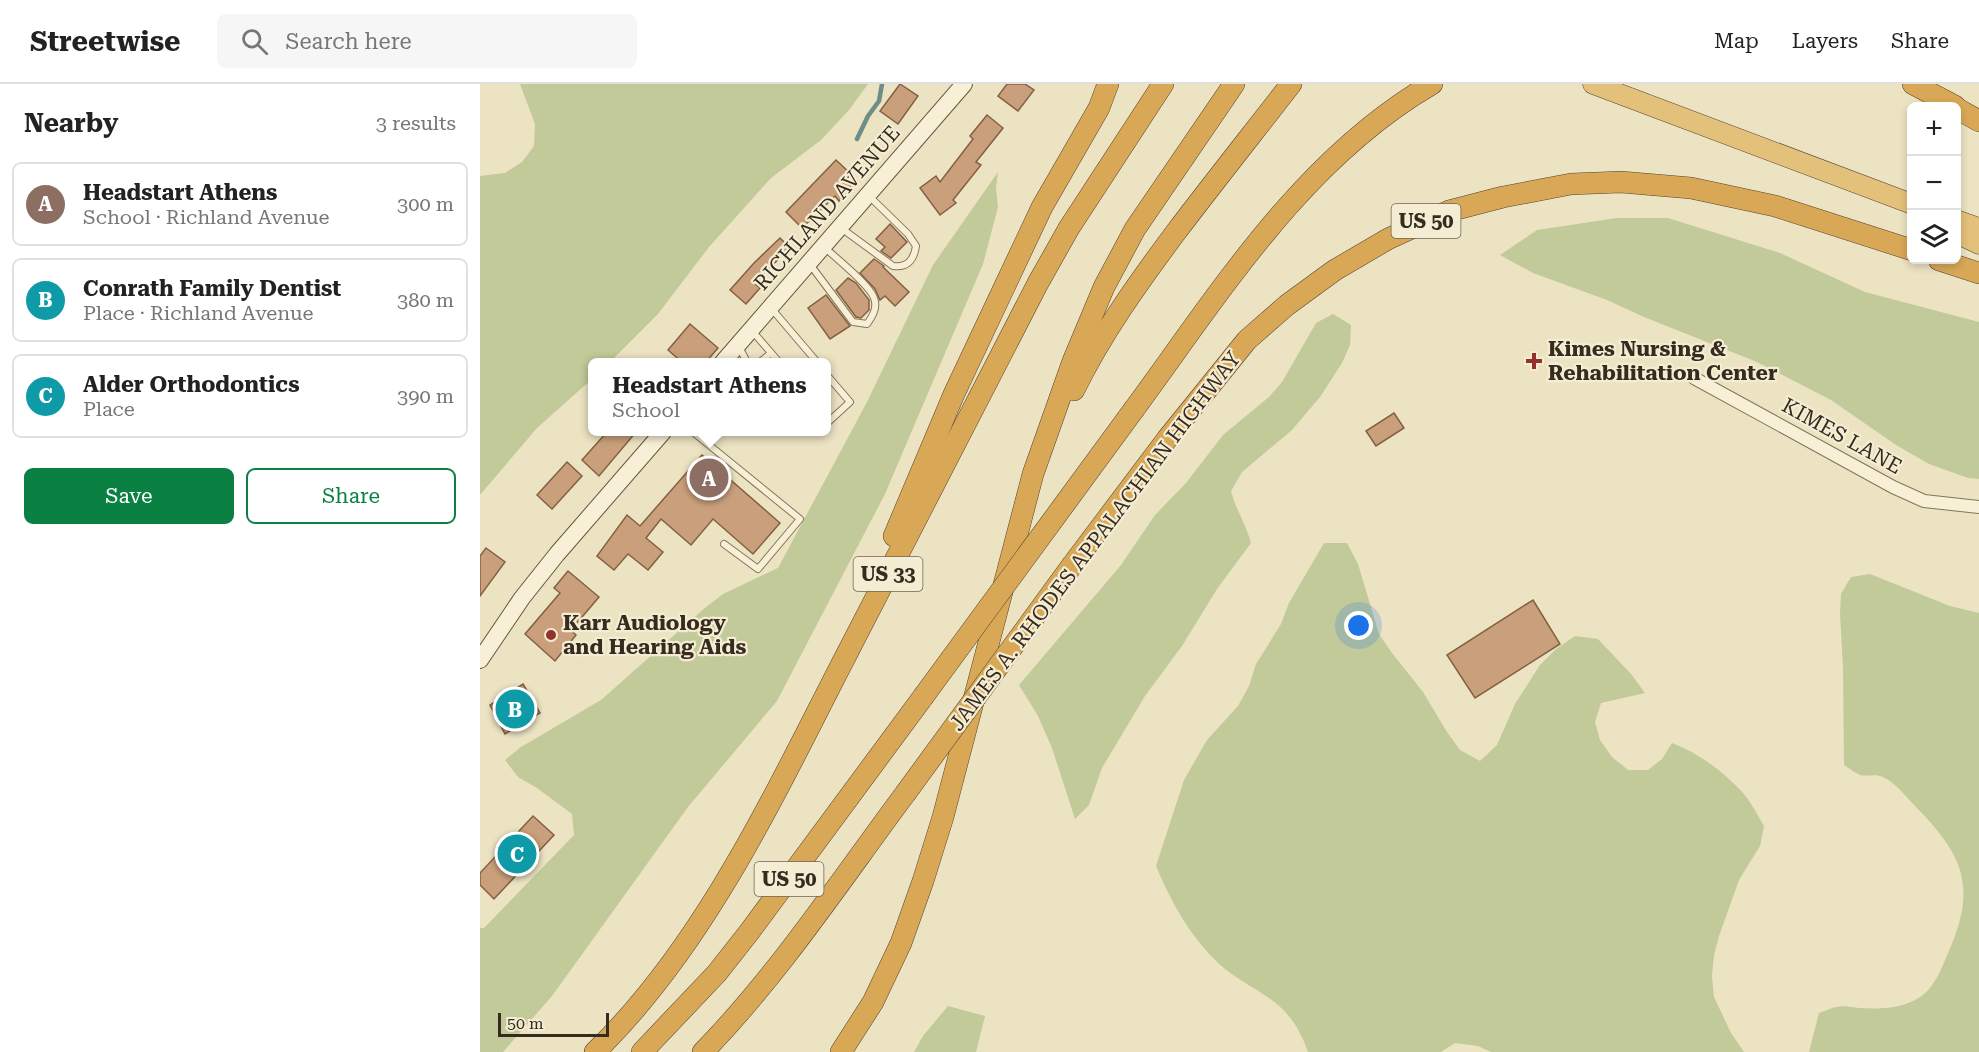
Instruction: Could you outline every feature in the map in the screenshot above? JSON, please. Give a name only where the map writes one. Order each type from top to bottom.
[{"type":"highway","points":[[828,691],[954,394],[1042,207],[1099,108],[1108,84]]},
{"type":"highway","name":"US 33","points":[[595,1052],[624,1024],[662,979],[733,868],[828,691],[1043,274],[1091,192],[1163,84]]},
{"type":"highway","points":[[841,1052],[873,1002],[901,943],[923,881],[943,816],[1033,474],[1073,361],[1104,287],[1135,229],[1234,84]]},
{"type":"highway","points":[[1033,474],[1108,327],[1142,277],[1212,184],[1291,84]]},
{"type":"highway","name":"JAMES A. RHODES APPALACHIAN HIGHWAY","points":[[642,1052],[688,1006],[750,932],[1247,255],[1289,204],[1346,147],[1413,95],[1432,84]]},
{"type":"highway","points":[[1593,84],[1907,203]]},
{"type":"highway","points":[[1913,84],[1947,102]]},
{"type":"highway","points":[[1961,110],[1979,121]]},
{"type":"highway","name":"JAMES A. RHODES APPALACHIAN HIGHWAY","points":[[703,1052],[750,1000],[784,957],[1167,440],[1247,340],[1287,305],[1335,270],[1388,238],[1449,211],[1503,197],[1571,184],[1621,182],[1691,188],[1775,206],[1907,249]]},
{"type":"highway","points":[[1857,184],[1909,210]]},
{"type":"highway","points":[[1961,222],[1979,228]]},
{"type":"highway","points":[[1961,235],[1979,244]]},
{"type":"highway","points":[[1951,264],[1979,273]]},
{"type":"main road","name":"RICHLAND AVENUE","points":[[727,358],[964,84]]},
{"type":"main road","points":[[480,660],[522,598],[557,554],[660,436]]},
{"type":"street","name":"KIMES LANE","points":[[1694,378],[1893,487],[1924,501],[1979,507]]},
{"type":"lane","points":[[840,227],[893,266],[901,267],[910,262],[916,246],[908,234],[868,195]]},
{"type":"lane","points":[[809,263],[854,322],[867,324],[876,306],[874,297],[824,246]]},
{"type":"lane","points":[[771,307],[813,358]]},
{"type":"lane","points":[[750,329],[775,358]]},
{"type":"lane","points":[[738,345],[744,358]]},
{"type":"lane","points":[[766,358],[771,353]]},
{"type":"lane","points":[[831,380],[850,402],[831,419]]},
{"type":"lane","points":[[698,436],[800,519],[758,569],[724,543]]},
{"type":"green space","points":[[520,84],[868,84],[849,110],[821,140],[771,178],[709,247],[658,314],[614,358],[588,358],[588,383],[537,428],[480,495],[480,176],[505,173],[522,162],[534,146],[535,124]]},
{"type":"green space","points":[[998,172],[996,187],[998,207],[983,264],[885,494],[777,701],[688,807],[552,996],[503,1052],[480,1052],[480,928],[484,928],[574,835],[572,814],[518,777],[505,760],[521,747],[601,700],[723,594],[778,568],[867,402],[933,265]]},
{"type":"green space","points":[[1617,218],[1668,218],[1780,253],[1865,292],[1979,322],[1979,479],[1968,478],[1929,464],[1896,445],[1831,400],[1757,362],[1607,300],[1533,273],[1500,255],[1537,230]]},
{"type":"green space","points":[[1333,314],[1351,325],[1350,345],[1342,363],[1320,397],[1292,430],[1242,472],[1231,491],[1251,543],[1217,589],[1182,646],[1145,696],[1102,768],[1089,805],[1075,819],[1052,748],[1038,716],[1019,685],[1121,565],[1155,515],[1186,483],[1223,435],[1269,397],[1282,382],[1316,323]]},
{"type":"green space","points":[[1324,543],[1347,543],[1358,564],[1379,634],[1423,692],[1460,750],[1480,761],[1497,745],[1515,704],[1540,665],[1556,649],[1575,636],[1598,639],[1631,674],[1645,693],[1601,703],[1595,722],[1600,740],[1612,757],[1628,770],[1648,770],[1662,759],[1672,743],[1711,764],[1744,794],[1764,826],[1760,846],[1739,880],[1719,936],[1712,976],[1714,997],[1731,1033],[1744,1052],[1491,1052],[1478,1046],[1455,1043],[1441,1052],[1308,1052],[1303,1039],[1284,1010],[1236,977],[1208,953],[1190,930],[1175,905],[1156,866],[1184,780],[1207,740],[1238,706],[1249,686],[1256,664],[1281,624],[1289,603]]},
{"type":"green space","points":[[1870,574],[1950,606],[1979,613],[1979,1052],[1809,1052],[1819,1013],[1842,1006],[1893,1007],[1907,1004],[1921,997],[1937,978],[1959,924],[1963,905],[1960,870],[1944,839],[1901,790],[1888,780],[1877,775],[1860,775],[1844,765],[1841,594],[1851,577]]},
{"type":"green space","points":[[948,1006],[985,1016],[976,1052],[914,1052],[923,1036]]},
{"type":"building","points":[[900,84],[918,96],[898,124],[880,111]]},
{"type":"building","points":[[1007,84],[1025,84],[1034,90],[1018,111],[998,96]]},
{"type":"building","points":[[987,115],[1003,128],[976,162],[981,165],[953,200],[956,203],[940,215],[920,188],[936,176],[940,182],[973,139],[970,136]]},
{"type":"building","points":[[836,160],[851,174],[845,181],[852,187],[839,201],[835,196],[802,228],[786,212]]},
{"type":"building","points":[[890,224],[907,242],[891,258],[881,251],[885,247],[876,239]]},
{"type":"building","points":[[780,238],[790,248],[754,283],[760,288],[746,304],[730,290]]},
{"type":"building","points":[[874,259],[909,292],[895,306],[885,296],[880,300],[875,289],[860,273]]},
{"type":"building","points":[[848,278],[856,283],[869,300],[869,310],[861,318],[856,317],[836,290]]},
{"type":"building","points":[[826,295],[850,326],[830,339],[808,308]]},
{"type":"building","points":[[690,324],[718,348],[709,358],[677,358],[668,350]]},
{"type":"building","points":[[1394,413],[1404,428],[1376,446],[1366,431]]},
{"type":"building","points":[[603,436],[633,436],[599,476],[582,460]]},
{"type":"building","points":[[702,455],[780,523],[753,554],[713,519],[691,545],[661,519],[646,538],[663,552],[648,570],[628,554],[614,570],[597,556],[627,515],[640,526]]},
{"type":"building","points":[[567,462],[582,476],[552,509],[537,495]]},
{"type":"building","points":[[486,548],[505,562],[480,596],[480,556]]},
{"type":"building","points":[[568,571],[599,597],[571,630],[576,635],[555,661],[525,634],[560,593],[554,588]]},
{"type":"building","points":[[1533,600],[1560,644],[1475,698],[1447,655]]},
{"type":"building","points":[[523,684],[540,713],[505,734],[490,705]]},
{"type":"building","points":[[533,816],[554,835],[494,899],[480,885],[480,873]]},
{"type":"waterway","points":[[857,139],[868,116],[879,101],[882,84]]},
{"type":"place","name":"Kimes Nursing & Rehabilitation Center","points":[[1534,361]]},
{"type":"place","name":"Headstart Athens","points":[[709,478]]},
{"type":"place","name":"Karr Audiology and Hearing Aids","points":[[551,635]]},
{"type":"place","name":"Conrath Family Dentist","points":[[515,709]]},
{"type":"place","name":"Alder Orthodontics","points":[[517,854]]}]
